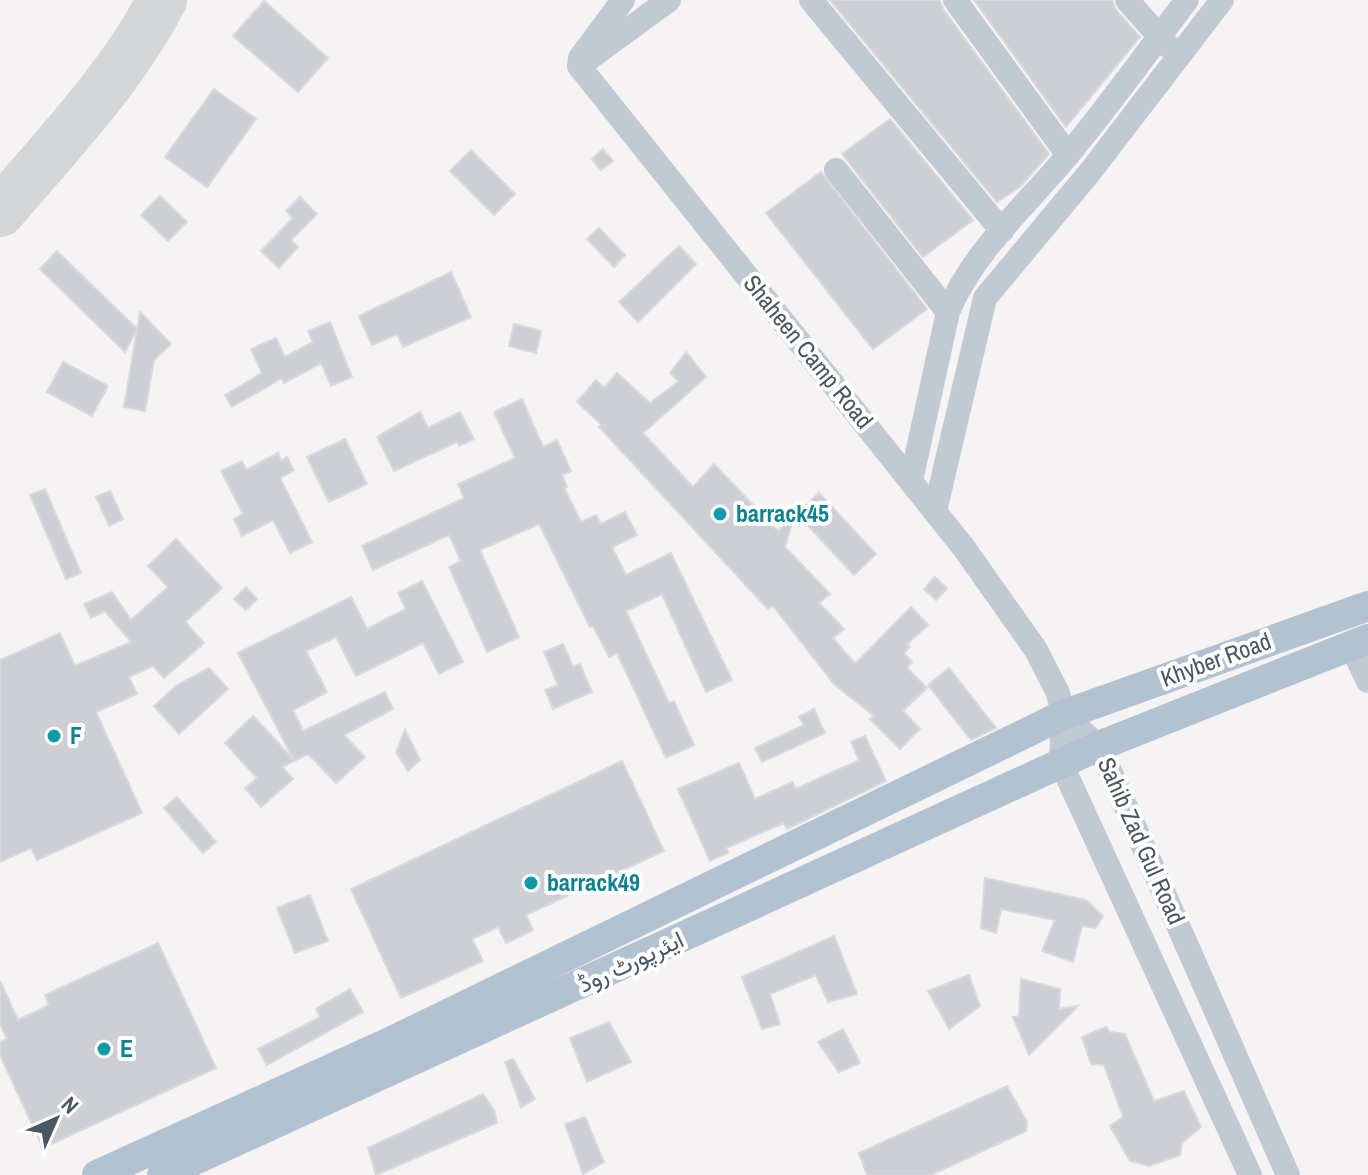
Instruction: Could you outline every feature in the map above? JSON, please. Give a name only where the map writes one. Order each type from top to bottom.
[{"type":"main road","name":"Khyber Road","points":[[97,1175],[390,1042],[1063,715],[1368,606]]},
{"type":"main road","name":"Khyber Road","points":[[1099,746],[1365,660]]},
{"type":"main road","name":"ایئرپورٹ روڈ","points":[[162,1175],[1099,746]]},
{"type":"street","points":[[579,66],[580,58],[623,0]]},
{"type":"street","points":[[579,66],[669,0]]},
{"type":"street","points":[[811,0],[1002,231]]},
{"type":"street","points":[[955,0],[1068,155]]},
{"type":"street","points":[[1127,0],[1157,38],[1180,56]]},
{"type":"street","points":[[911,481],[948,312],[969,272],[1068,155],[1187,0]]},
{"type":"street","points":[[935,511],[985,298],[1222,0]]},
{"type":"street","name":"Shaheen Camp Road","points":[[579,66],[935,511],[1036,650],[1058,693],[1063,715]]},
{"type":"street","points":[[836,170],[948,312]]},
{"type":"street","name":"Sahib Zad Gul Road","points":[[1063,715],[1099,746],[1288,1175]]},
{"type":"street","name":"Sahib Zad Gul Road","points":[[1063,715],[1061,763],[1250,1175]]},
{"type":"building","points":[[830,0],[940,0],[943,9],[1049,154],[1020,187],[997,202]]},
{"type":"building","points":[[974,0],[1112,0],[1116,10],[1140,37],[1066,127]]},
{"type":"building","points":[[264,1],[328,58],[298,92],[233,36]]},
{"type":"building","points":[[214,89],[256,119],[207,187],[165,157]]},
{"type":"building","points":[[890,119],[973,220],[923,257],[842,154]]},
{"type":"building","points":[[603,149],[613,161],[601,170],[592,159]]},
{"type":"building","points":[[471,150],[515,194],[494,215],[450,171]]},
{"type":"building","points":[[821,172],[927,309],[873,349],[766,213]]},
{"type":"building","points":[[160,196],[187,222],[168,241],[141,215]]},
{"type":"building","points":[[300,197],[317,214],[291,240],[298,247],[279,268],[261,251],[293,218],[286,211]]},
{"type":"building","points":[[599,228],[625,255],[614,267],[587,239]]},
{"type":"building","points":[[679,246],[696,264],[638,322],[619,302]]},
{"type":"building","points":[[57,251],[137,329],[125,352],[40,269]]},
{"type":"building","points":[[451,272],[471,317],[403,347],[397,334],[372,345],[359,316]]},
{"type":"building","points":[[140,312],[171,344],[154,360],[145,411],[124,407]]},
{"type":"building","points":[[330,322],[352,377],[331,386],[321,363],[284,383],[282,378],[232,407],[225,395],[262,373],[251,349],[276,338],[285,357],[313,342],[308,331]]},
{"type":"building","points":[[514,324],[541,331],[536,353],[509,346]]},
{"type":"building","points":[[686,352],[706,377],[643,433],[693,487],[714,464],[778,531],[794,516],[785,547],[830,594],[819,603],[844,629],[833,638],[855,664],[911,607],[928,625],[907,644],[910,647],[904,653],[912,662],[907,668],[927,688],[903,711],[920,729],[900,749],[870,719],[874,716],[834,684],[773,606],[768,609],[599,427],[602,425],[577,402],[596,380],[604,388],[617,373],[650,403],[679,381],[670,373]]},
{"type":"building","points":[[63,362],[108,386],[92,416],[47,392]]},
{"type":"building","points":[[522,399],[543,447],[557,440],[571,471],[562,475],[567,487],[564,488],[581,522],[596,515],[601,524],[625,512],[637,535],[612,547],[626,575],[671,553],[732,680],[706,692],[662,594],[626,611],[669,703],[674,701],[694,745],[666,758],[617,653],[609,657],[593,626],[590,627],[539,524],[480,550],[519,637],[487,652],[449,567],[461,561],[449,535],[373,570],[362,546],[464,498],[458,484],[515,458],[494,412]]},
{"type":"building","points":[[420,412],[428,428],[460,412],[474,439],[459,446],[457,442],[394,471],[377,437]]},
{"type":"building","points":[[345,439],[367,484],[329,502],[307,457]]},
{"type":"building","points":[[278,453],[281,461],[287,457],[294,470],[280,478],[312,542],[290,553],[273,520],[242,536],[234,519],[243,514],[221,471],[242,461],[246,470]]},
{"type":"building","points":[[45,489],[81,573],[66,579],[30,495]]},
{"type":"building","points":[[110,491],[123,519],[109,526],[96,497]]},
{"type":"building","points":[[819,493],[876,554],[854,575],[797,514]]},
{"type":"building","name":"F","points":[[176,539],[222,588],[185,622],[204,643],[164,678],[153,666],[129,677],[137,694],[96,712],[142,813],[37,860],[31,848],[0,862],[0,660],[60,633],[75,666],[131,642],[105,611],[91,618],[84,604],[112,592],[131,620],[168,587],[148,566]]},
{"type":"building","points":[[935,577],[947,588],[936,600],[924,589]]},
{"type":"building","points":[[422,581],[463,662],[439,674],[423,643],[356,676],[336,637],[306,651],[327,692],[293,710],[303,731],[385,692],[393,709],[344,735],[365,757],[336,783],[308,754],[282,767],[293,779],[261,807],[245,788],[257,778],[225,743],[253,716],[294,760],[238,653],[351,597],[367,629],[406,609],[398,593]]},
{"type":"building","points":[[246,587],[257,599],[246,610],[234,599]]},
{"type":"building","points":[[563,644],[573,667],[580,664],[592,692],[553,709],[545,690],[558,685],[544,652]]},
{"type":"building","points":[[209,668],[228,689],[179,734],[154,706],[177,685]]},
{"type":"building","points":[[949,668],[996,728],[971,740],[928,685]]},
{"type":"building","points":[[814,709],[825,733],[762,762],[755,748],[804,725],[799,717]]},
{"type":"building","points":[[405,730],[420,760],[408,771],[396,752]]},
{"type":"building","points":[[865,736],[886,781],[787,829],[784,823],[726,848],[728,853],[710,861],[678,789],[739,763],[755,799],[792,782],[796,789],[859,760],[851,742]]},
{"type":"building","name":"barrack49","points":[[622,761],[664,851],[526,915],[533,930],[506,943],[498,927],[472,939],[483,961],[401,998],[351,889]]},
{"type":"building","points":[[177,797],[216,842],[203,853],[164,808]]},
{"type":"building","points":[[985,878],[1086,900],[1103,916],[1096,928],[1082,926],[1073,962],[1042,951],[1055,920],[1001,909],[996,933],[981,928]]},
{"type":"building","points":[[310,895],[328,941],[295,953],[277,908]]},
{"type":"building","points":[[834,936],[857,994],[828,1002],[816,975],[770,994],[780,1024],[762,1029],[742,977]]},
{"type":"building","name":"E","points":[[158,943],[216,1068],[43,1148],[0,1055],[0,1042],[7,1039],[0,1023],[0,981],[18,1020],[49,1005],[45,995]]},
{"type":"building","points":[[969,975],[980,1006],[949,1029],[928,991]]},
{"type":"building","points":[[1021,979],[1060,989],[1059,1009],[1078,1006],[1029,1055],[1013,1017],[1019,1016]]},
{"type":"building","points":[[350,989],[363,1012],[267,1065],[258,1049],[320,1017],[316,1009]]},
{"type":"building","points":[[609,1022],[631,1062],[587,1082],[570,1038]]},
{"type":"building","points":[[1106,1027],[1110,1032],[1125,1034],[1154,1101],[1184,1091],[1201,1127],[1182,1143],[1180,1155],[1149,1166],[1130,1161],[1110,1126],[1123,1117],[1104,1065],[1091,1064],[1082,1037]]},
{"type":"building","points":[[843,1029],[860,1063],[839,1072],[818,1042]]},
{"type":"building","points":[[513,1059],[535,1099],[521,1107],[505,1062]]},
{"type":"building","points":[[1007,1086],[1027,1122],[1026,1131],[931,1175],[867,1175],[859,1153]]},
{"type":"building","points":[[483,1094],[494,1110],[497,1123],[376,1175],[368,1148]]},
{"type":"building","points":[[585,1117],[604,1162],[583,1174],[565,1124]]},
{"type":"taxiway","points":[[0,212],[108,84],[162,0]]},
{"type":"place","name":"barrack45","points":[[720,514]]},
{"type":"place","name":"F","points":[[54,736]]},
{"type":"place","name":"barrack49","points":[[531,883]]},
{"type":"place","name":"E","points":[[104,1049]]}]
